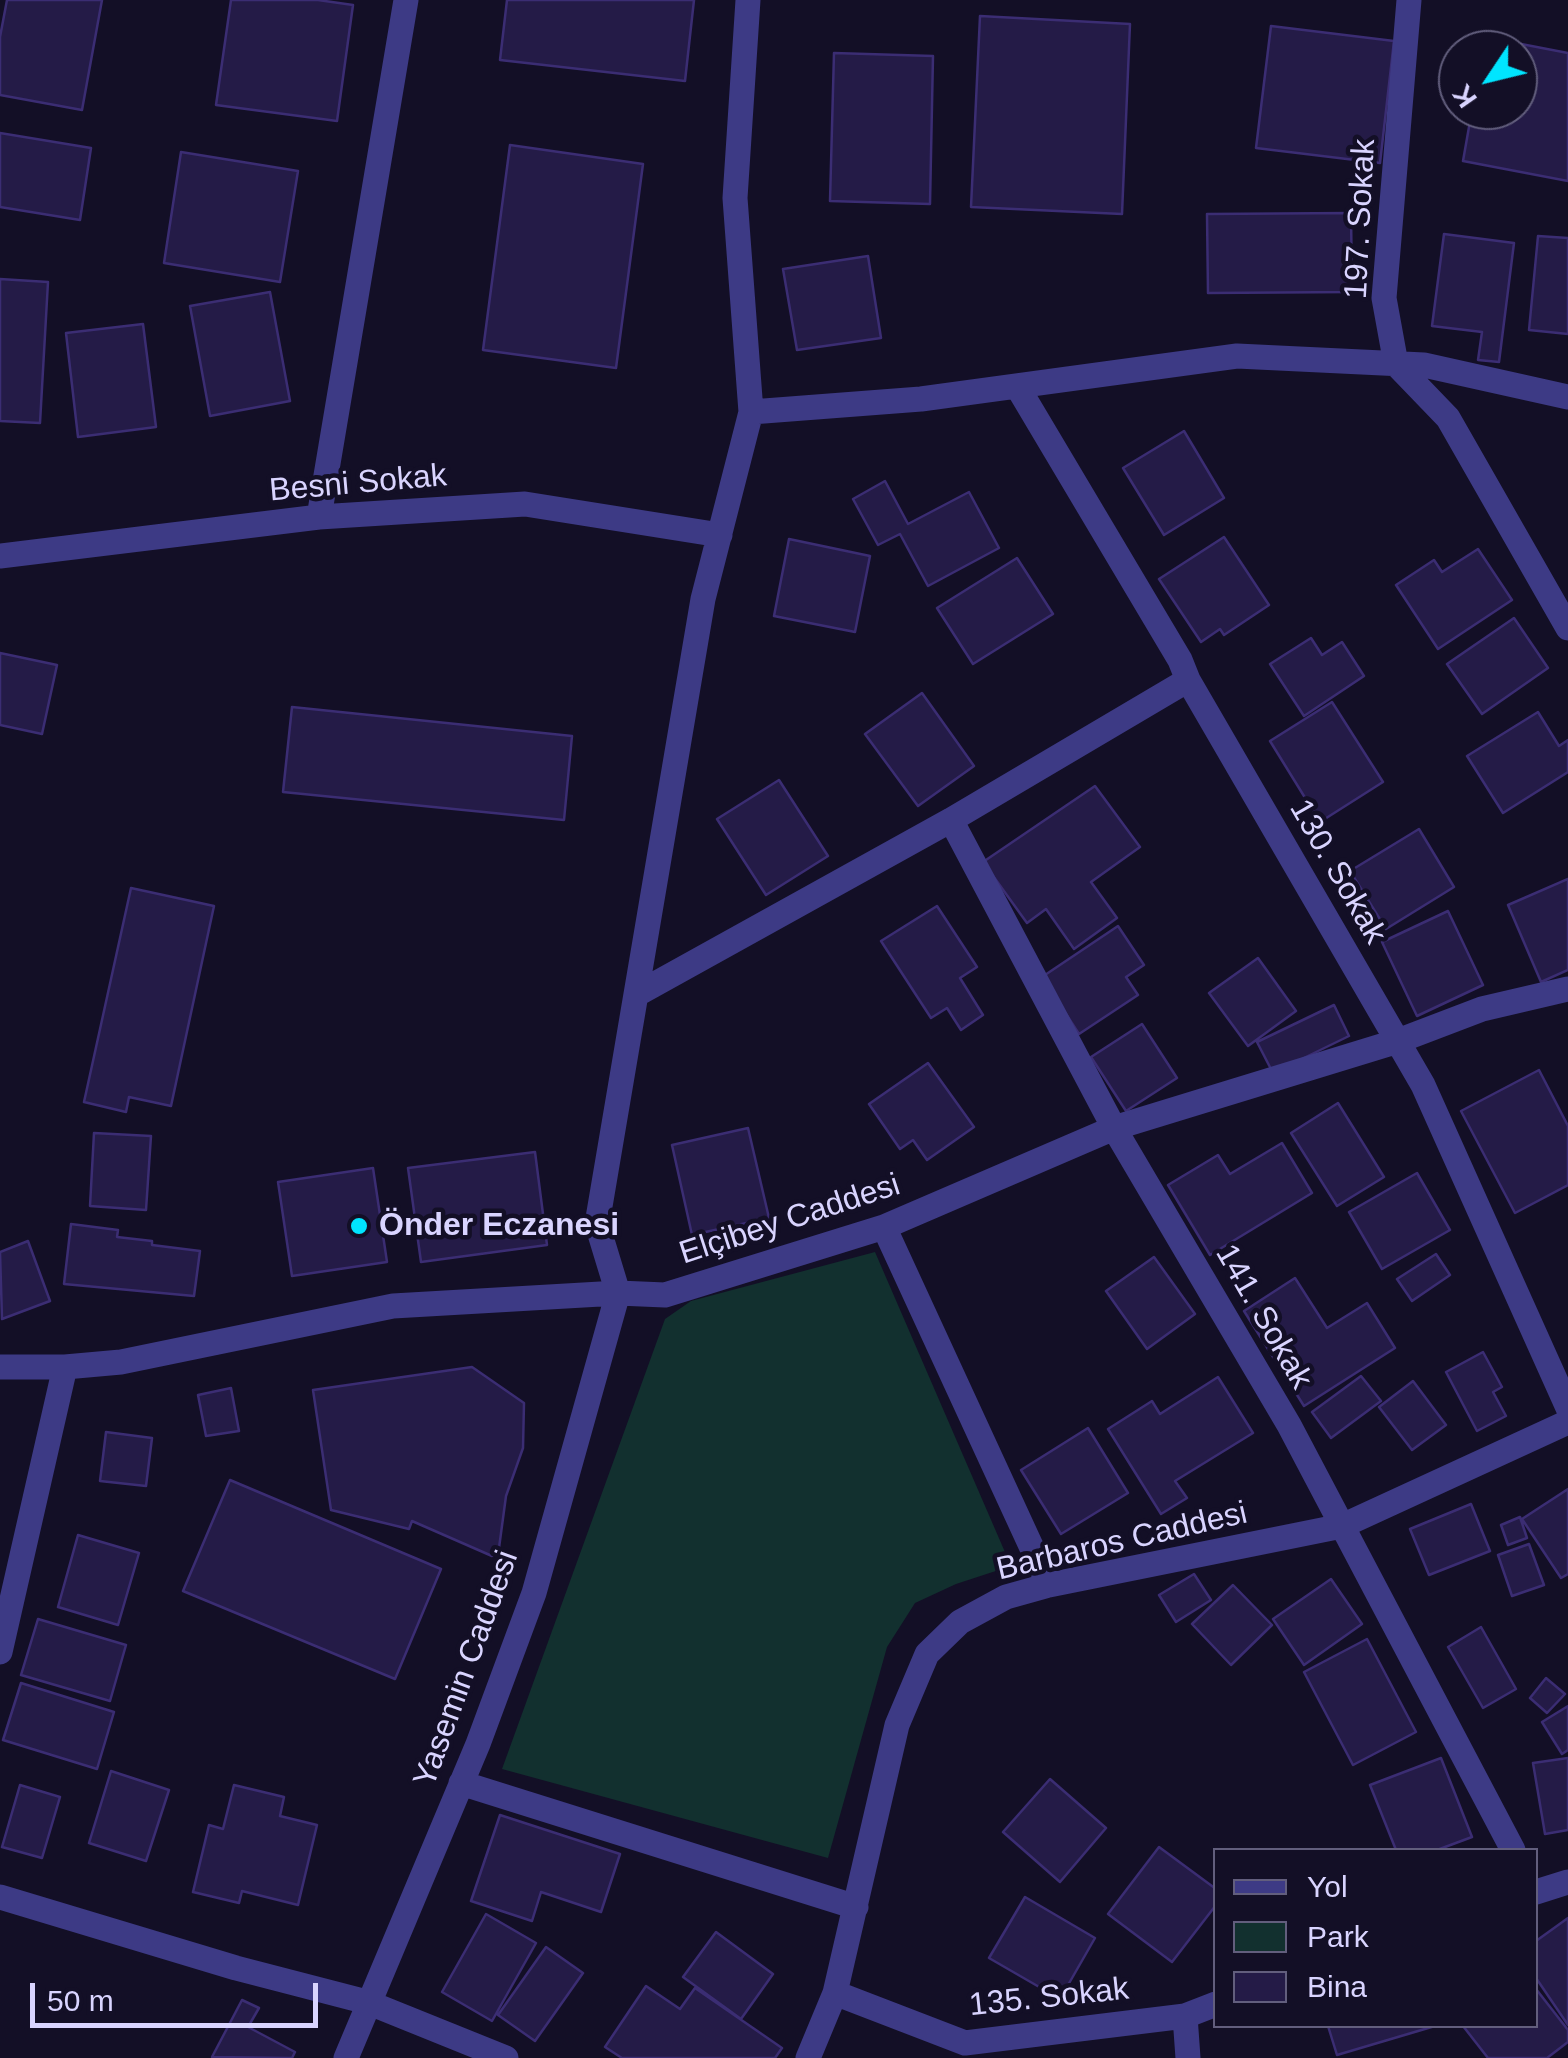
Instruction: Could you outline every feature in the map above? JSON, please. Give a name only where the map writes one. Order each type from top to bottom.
[{"type":"street","points":[[319,517],[406,0]]},
{"type":"street","points":[[618,1293],[598,1224],[704,599],[751,412],[736,198],[748,0]]},
{"type":"street","name":"197. Sokak","points":[[1396,364],[1384,298],[1409,0]]},
{"type":"street","points":[[751,412],[921,400],[1237,356],[1424,366],[1568,398]]},
{"type":"street","points":[[1396,364],[1448,418],[1568,628]]},
{"type":"street","name":"130. Sokak","points":[[1017,386],[1180,660],[1423,1085],[1568,1408]]},
{"type":"street","name":"Besni Sokak","points":[[0,556],[319,517],[526,504],[720,535]]},
{"type":"street","points":[[638,994],[951,820],[1188,680]]},
{"type":"street","name":"141. Sokak","points":[[951,820],[1114,1128],[1289,1425],[1512,1848]]},
{"type":"street","name":"Elçibey Caddesi","points":[[0,1367],[120,1362],[393,1306],[618,1293],[665,1295],[884,1228],[1114,1128],[1398,1041],[1482,1008],[1568,989]]},
{"type":"street","points":[[884,1228],[1049,1585]]},
{"type":"street","name":"Yasemin Caddesi","points":[[346,2058],[461,1783],[534,1592],[618,1293]]},
{"type":"street","points":[[0,1652],[66,1367]]},
{"type":"street","name":"Barbaros Caddesi","points":[[808,2058],[835,1992],[897,1725],[927,1654],[960,1622],[1006,1597],[1049,1585],[1342,1526],[1568,1422]]},
{"type":"street","points":[[461,1783],[856,1907]]},
{"type":"street","points":[[1538,1891],[1568,1882]]},
{"type":"street","points":[[0,1898],[236,1968],[367,2002],[506,2058]]},
{"type":"street","name":"135. Sokak","points":[[835,1992],[965,2043],[1186,2016],[1213,2005]]},
{"type":"street","points":[[1186,2016],[1188,2058]]},
{"type":"green space","points":[[875,1252],[1011,1566],[915,1603],[887,1647],[828,1858],[502,1769],[665,1319],[691,1301]]},
{"type":"building","points":[[7,0],[102,0],[82,110],[0,95],[0,37]]},
{"type":"building","points":[[231,0],[318,0],[353,5],[337,121],[216,105]]},
{"type":"building","points":[[507,0],[694,0],[685,81],[500,60]]},
{"type":"building","points":[[980,16],[1130,24],[1122,214],[971,207]]},
{"type":"building","points":[[1271,26],[1394,41],[1380,163],[1256,148]]},
{"type":"building","points":[[1538,47],[1568,53],[1568,181],[1463,161],[1468,130],[1538,130]]},
{"type":"building","points":[[834,53],[933,56],[930,204],[830,201]]},
{"type":"building","points":[[0,133],[91,148],[80,220],[0,207]]},
{"type":"building","points":[[510,145],[643,164],[616,368],[483,350]]},
{"type":"building","points":[[181,152],[298,171],[280,282],[164,263]]},
{"type":"building","points":[[1351,213],[1352,292],[1208,293],[1207,214]]},
{"type":"building","points":[[1444,234],[1514,243],[1499,362],[1478,360],[1482,332],[1432,326]]},
{"type":"building","points":[[1538,236],[1568,238],[1568,334],[1529,330]]},
{"type":"building","points":[[868,256],[881,338],[797,350],[783,269]]},
{"type":"building","points":[[0,279],[48,282],[40,423],[0,421]]},
{"type":"building","points":[[270,292],[290,401],[210,416],[190,306]]},
{"type":"building","points":[[143,324],[156,427],[78,437],[66,333]]},
{"type":"building","points":[[1184,431],[1224,498],[1164,535],[1123,468]]},
{"type":"building","points":[[885,481],[908,524],[969,492],[999,548],[928,586],[900,534],[878,545],[853,499]]},
{"type":"building","points":[[1224,537],[1269,605],[1224,635],[1220,629],[1201,642],[1159,579]]},
{"type":"building","points":[[789,539],[870,556],[855,632],[774,616]]},
{"type":"building","points":[[1478,549],[1512,600],[1438,649],[1396,585],[1434,560],[1442,572]]},
{"type":"building","points":[[1017,558],[1053,614],[973,664],[937,608]]},
{"type":"building","points":[[1514,618],[1548,668],[1482,714],[1447,664]]},
{"type":"building","points":[[1311,638],[1322,655],[1342,642],[1364,676],[1304,716],[1270,664]]},
{"type":"building","points":[[0,653],[57,665],[42,734],[0,725]]},
{"type":"building","points":[[922,693],[974,766],[918,806],[865,734]]},
{"type":"building","points":[[1332,702],[1383,782],[1320,822],[1270,741]]},
{"type":"building","points":[[292,707],[572,736],[564,820],[283,792]]},
{"type":"building","points":[[1538,712],[1559,746],[1568,740],[1568,772],[1503,813],[1467,756]]},
{"type":"building","points":[[779,780],[828,856],[766,895],[717,819]]},
{"type":"building","points":[[1095,786],[1140,847],[1091,882],[1117,918],[1074,949],[1046,909],[1027,923],[983,862]]},
{"type":"building","points":[[1419,829],[1454,887],[1386,929],[1350,871]]},
{"type":"building","points":[[1568,879],[1568,970],[1541,982],[1508,905]]},
{"type":"building","points":[[131,888],[214,906],[171,1106],[129,1097],[126,1112],[84,1102]]},
{"type":"building","points":[[937,906],[977,967],[960,978],[983,1015],[961,1030],[947,1008],[931,1018],[881,941]]},
{"type":"building","points":[[1448,911],[1483,985],[1417,1016],[1382,942]]},
{"type":"building","points":[[1118,926],[1144,965],[1126,977],[1138,995],[1079,1034],[1042,977]]},
{"type":"building","points":[[1258,958],[1296,1011],[1248,1046],[1209,993]]},
{"type":"building","points":[[1334,1005],[1349,1036],[1273,1073],[1257,1042]]},
{"type":"building","points":[[1142,1024],[1177,1078],[1126,1111],[1091,1057]]},
{"type":"building","points":[[928,1063],[974,1127],[927,1160],[913,1140],[900,1149],[869,1104]]},
{"type":"building","points":[[1539,1070],[1568,1126],[1568,1185],[1515,1213],[1461,1111]]},
{"type":"building","points":[[1338,1103],[1384,1177],[1337,1206],[1291,1133]]},
{"type":"building","points":[[748,1128],[769,1218],[692,1235],[672,1145]]},
{"type":"building","points":[[94,1133],[151,1136],[146,1210],[90,1206]]},
{"type":"building","points":[[1282,1143],[1312,1193],[1210,1255],[1168,1185],[1218,1155],[1230,1174]]},
{"type":"building","points":[[535,1152],[547,1245],[421,1262],[408,1168]]},
{"type":"building","points":[[373,1168],[387,1262],[292,1276],[278,1182]]},
{"type":"building","points":[[1417,1173],[1450,1230],[1382,1269],[1349,1212]]},
{"type":"building","points":[[71,1224],[118,1230],[117,1237],[152,1241],[152,1245],[200,1251],[194,1296],[64,1284]]},
{"type":"building","points":[[28,1241],[50,1301],[2,1319],[0,1252]]},
{"type":"building","points":[[1436,1254],[1450,1275],[1412,1301],[1397,1279]]},
{"type":"building","points":[[1154,1257],[1195,1314],[1147,1349],[1106,1291]]},
{"type":"building","points":[[1295,1278],[1327,1328],[1367,1303],[1395,1348],[1304,1406],[1244,1311]]},
{"type":"building","points":[[1483,1352],[1502,1387],[1493,1392],[1506,1416],[1477,1431],[1446,1372]]},
{"type":"building","points":[[472,1367],[524,1403],[523,1448],[506,1496],[499,1548],[492,1556],[412,1521],[409,1529],[331,1510],[313,1390]]},
{"type":"building","points":[[1361,1376],[1381,1401],[1331,1438],[1312,1412]]},
{"type":"building","points":[[1218,1377],[1253,1433],[1175,1481],[1187,1498],[1161,1514],[1108,1429],[1152,1401],[1160,1414]]},
{"type":"building","points":[[1413,1381],[1446,1425],[1412,1450],[1379,1407]]},
{"type":"building","points":[[231,1388],[239,1431],[206,1436],[198,1395]]},
{"type":"building","points":[[1088,1428],[1128,1493],[1061,1534],[1021,1470]]},
{"type":"building","points":[[106,1432],[152,1438],[146,1486],[100,1481]]},
{"type":"building","points":[[230,1480],[441,1569],[395,1679],[183,1591]]},
{"type":"building","points":[[1568,1489],[1568,1574],[1561,1578],[1522,1519]]},
{"type":"building","points":[[1471,1504],[1490,1551],[1429,1575],[1410,1529]]},
{"type":"building","points":[[1520,1517],[1527,1538],[1508,1545],[1501,1525]]},
{"type":"building","points":[[78,1535],[139,1553],[118,1625],[58,1607]]},
{"type":"building","points":[[1529,1544],[1544,1585],[1512,1596],[1498,1555]]},
{"type":"building","points":[[1194,1574],[1211,1600],[1176,1622],[1159,1595]]},
{"type":"building","points":[[1331,1579],[1362,1624],[1304,1665],[1273,1619]]},
{"type":"building","points":[[1233,1585],[1272,1625],[1231,1665],[1192,1624]]},
{"type":"building","points":[[38,1619],[126,1645],[110,1701],[21,1675]]},
{"type":"building","points":[[1481,1627],[1516,1689],[1483,1708],[1448,1647]]},
{"type":"building","points":[[1367,1639],[1416,1732],[1353,1765],[1304,1672]]},
{"type":"building","points":[[1546,1678],[1565,1694],[1547,1713],[1530,1698]]},
{"type":"building","points":[[21,1683],[114,1712],[97,1769],[3,1740]]},
{"type":"building","points":[[1568,1706],[1568,1750],[1562,1754],[1542,1722]]},
{"type":"building","points":[[1441,1758],[1472,1837],[1442,1848],[1395,1848],[1370,1785]]},
{"type":"building","points":[[1568,1758],[1568,1830],[1545,1834],[1533,1763]]},
{"type":"building","points":[[111,1771],[169,1790],[146,1861],[89,1843]]},
{"type":"building","points":[[1050,1779],[1106,1828],[1060,1882],[1003,1832]]},
{"type":"building","points":[[20,1785],[60,1797],[42,1858],[2,1847]]},
{"type":"building","points":[[234,1785],[284,1797],[280,1816],[317,1825],[298,1905],[242,1891],[239,1903],[193,1892],[209,1825],[223,1829]]},
{"type":"building","points":[[500,1815],[620,1854],[601,1912],[541,1892],[532,1921],[471,1901]]},
{"type":"building","points":[[1159,1847],[1213,1887],[1213,1909],[1172,1962],[1108,1914]]},
{"type":"building","points":[[1025,1897],[1095,1938],[1060,1999],[989,1958]]},
{"type":"building","points":[[486,1914],[536,1943],[492,2021],[442,1992]]},
{"type":"building","points":[[1568,1918],[1568,2025],[1538,1981],[1538,1940]]},
{"type":"building","points":[[716,1932],[773,1974],[741,2019],[683,1977]]},
{"type":"building","points":[[546,1947],[583,1973],[535,2041],[498,2015]]},
{"type":"building","points":[[646,1986],[680,2009],[695,1988],[782,2048],[775,2058],[622,2058],[605,2047]]},
{"type":"building","points":[[1538,1992],[1568,2030],[1568,2042],[1547,2058],[1488,2058],[1465,2028],[1538,2028]]},
{"type":"building","points":[[242,2000],[259,2008],[248,2027],[295,2052],[292,2058],[212,2057]]},
{"type":"building","points":[[1329,2028],[1428,2028],[1337,2055]]},
{"type":"place","name":"Önder Eczanesi","points":[[359,1226]]}]
